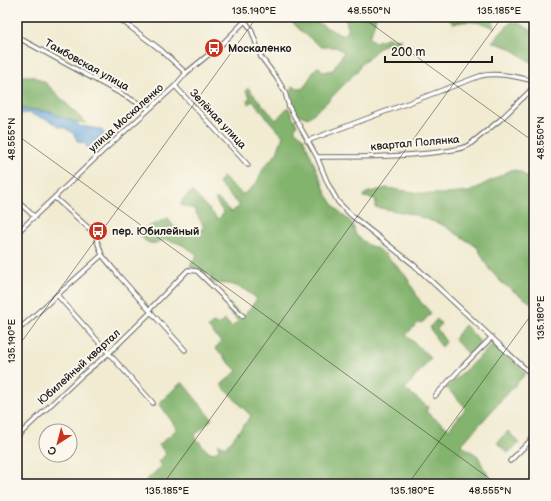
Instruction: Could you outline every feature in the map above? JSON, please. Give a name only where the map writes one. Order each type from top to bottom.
[{"type":"street","points":[[117,17],[161,50],[186,73]]},
{"type":"street","name":"улица Москаленко","points":[[17,233],[55,198],[103,150],[175,86],[186,73],[223,43],[245,22],[248,17]]},
{"type":"street","points":[[245,22],[251,29],[261,57],[285,92],[289,107],[317,157],[338,202],[345,210],[414,265],[534,377]]},
{"type":"street","name":"Тамбовская улица","points":[[17,37],[149,109]]},
{"type":"street","name":"квартал Полянка","points":[[307,141],[487,74],[511,76],[534,81],[529,92],[500,120],[464,148],[432,153],[401,155],[317,157]]},
{"type":"street","name":"Зелёная улица","points":[[175,86],[248,165]]},
{"type":"street","points":[[55,198],[92,231],[95,235],[102,255],[185,350]]},
{"type":"street","points":[[17,200],[35,217]]},
{"type":"street","points":[[17,331],[102,255]]},
{"type":"street","name":"Юбилейный квартал","points":[[19,435],[81,376],[109,353],[186,271],[191,269],[197,271],[243,316]]},
{"type":"street","points":[[57,295],[153,402]]},
{"type":"street","points":[[435,396],[492,338]]},
{"type":"street","points":[[510,461],[534,437]]},
{"type":"green space","points":[[287,17],[307,17],[341,35],[346,33],[348,29],[345,17],[376,17],[369,38],[375,42],[387,38],[401,39],[399,47],[393,43],[383,45],[362,63],[358,70],[326,103],[308,118],[297,114],[293,104],[293,86],[301,89],[304,87],[316,68],[319,67],[324,72],[333,70],[344,52],[336,47],[321,47],[301,31]]},
{"type":"green space","points":[[447,17],[491,17],[495,28],[475,22],[459,22],[453,24]]},
{"type":"green space","points":[[511,22],[519,23],[534,32],[534,64],[510,48],[492,42]]},
{"type":"green space","points":[[17,76],[33,76],[46,83],[86,123],[76,122],[51,112],[25,109],[17,110]]},
{"type":"green space","points":[[248,88],[276,120],[288,107],[297,125],[295,131],[303,137],[327,195],[338,211],[352,223],[356,235],[368,245],[376,248],[386,255],[406,276],[420,301],[431,313],[423,322],[418,323],[406,335],[431,358],[405,389],[428,407],[426,412],[449,429],[466,408],[446,388],[494,343],[526,373],[461,445],[478,456],[493,482],[492,484],[142,484],[162,466],[158,462],[166,454],[159,445],[177,429],[159,403],[182,382],[212,419],[194,436],[207,451],[214,453],[219,449],[219,444],[226,447],[251,416],[221,385],[237,371],[215,348],[221,342],[208,327],[213,323],[218,325],[225,320],[232,327],[238,321],[226,308],[229,303],[243,317],[257,299],[237,286],[210,281],[212,276],[207,273],[203,275],[190,266],[197,255],[186,247],[178,243],[165,240],[150,243],[141,237],[137,232],[168,218],[173,226],[189,233],[200,230],[204,227],[194,209],[181,205],[182,200],[193,192],[218,219],[224,213],[215,200],[217,198],[231,212],[240,206],[218,183],[223,177],[242,194],[245,193],[256,184],[264,167],[277,153],[283,136],[253,101],[249,104],[247,101],[250,97],[246,91]]},
{"type":"green space","points":[[511,170],[520,171],[528,178],[534,179],[534,305],[502,283],[489,269],[477,247],[443,225],[412,214],[375,207],[376,199],[363,197],[366,193],[386,188],[428,194],[469,192]]},
{"type":"green space","points":[[437,319],[441,324],[437,329],[446,342],[442,347],[430,327]]},
{"type":"green space","points":[[465,325],[481,343],[470,356],[454,339]]},
{"type":"green space","points":[[508,431],[519,443],[508,453],[497,443]]},
{"type":"water","points":[[25,109],[51,112],[76,122],[80,126],[101,129],[106,138],[100,147],[91,150],[88,149],[85,143],[78,142],[73,133],[63,127],[59,127],[51,121],[34,116],[30,113],[17,114],[17,110]]},
{"type":"place","name":"Москаленко","points":[[214,48]]},
{"type":"place","name":"пер. Юбилейный","points":[[98,231]]}]
